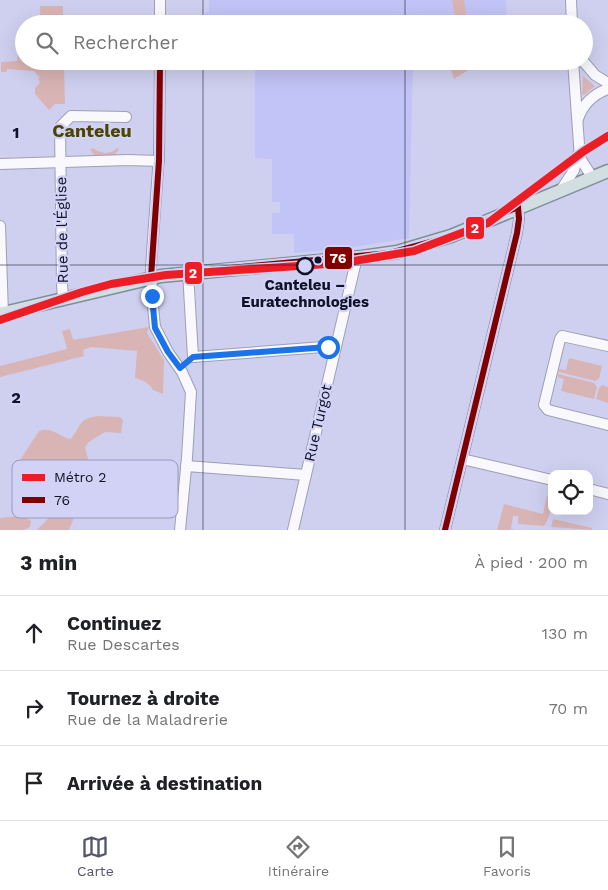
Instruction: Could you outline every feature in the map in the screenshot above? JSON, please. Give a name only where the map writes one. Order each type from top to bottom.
[{"type":"main road","points":[[2,314],[151,277],[390,253],[435,241],[608,171]]},
{"type":"street","points":[[160,0],[160,15]]},
{"type":"street","points":[[570,0],[571,15]]},
{"type":"street","points":[[160,70],[159,161],[151,277],[152,307],[155,328],[168,352],[180,368],[191,392],[180,530]]},
{"type":"street","points":[[561,190],[574,170],[578,148],[578,120],[574,70]]},
{"type":"street","points":[[591,70],[608,84]]},
{"type":"street","points":[[578,120],[587,102],[600,92],[608,89]]},
{"type":"street","name":"Rue de l'Église","points":[[64,298],[62,285],[60,127],[71,116],[126,118]]},
{"type":"street","points":[[578,148],[582,163],[592,177]]},
{"type":"street","points":[[0,164],[159,161]]},
{"type":"street","points":[[445,530],[517,233],[518,207]]},
{"type":"street","points":[[0,226],[2,314]]},
{"type":"street","name":"Rue Turgot","points":[[293,530],[356,257]]},
{"type":"street","points":[[188,272],[193,357]]},
{"type":"street","points":[[608,346],[566,335],[562,336],[544,405],[548,410],[608,425]]},
{"type":"street","points":[[180,368],[193,357],[336,346]]},
{"type":"street","points":[[462,458],[548,479]]},
{"type":"street","points":[[186,466],[306,475]]},
{"type":"street","points":[[593,490],[608,494]]},
{"type":"shaded area","points":[[209,0],[506,0],[507,15],[205,15],[205,12],[209,12]]},
{"type":"shaded area","points":[[452,0],[464,0],[466,15],[454,15]]},
{"type":"shaded area","points":[[40,6],[63,6],[63,15],[40,15]]},
{"type":"shaded area","points":[[15,61],[15,70],[7,69],[7,72],[1,72],[1,62]]},
{"type":"shaded area","points":[[20,70],[64,70],[65,104],[55,104],[49,110],[35,94],[35,88],[40,83],[38,79],[40,78],[34,71]]},
{"type":"shaded area","points":[[255,70],[413,70],[409,238],[348,248],[294,253],[294,234],[272,234],[272,213],[280,213],[280,202],[272,202],[272,159],[255,158]]},
{"type":"shaded area","points":[[451,70],[468,70],[454,79]]},
{"type":"shaded area","points":[[583,76],[595,86],[584,95],[582,94]]},
{"type":"shaded area","points":[[93,148],[105,153],[117,148],[119,149],[115,155],[94,155],[90,149]]},
{"type":"shaded area","points":[[149,327],[147,333],[164,360],[163,394],[153,390],[146,382],[135,378],[137,351],[91,347],[83,350],[84,356],[0,377],[0,366],[67,349],[62,331],[70,329],[73,340]]},
{"type":"shaded area","points":[[569,358],[602,366],[599,379],[595,381],[559,372],[559,369],[566,370]]},
{"type":"shaded area","points":[[558,374],[594,383],[597,387],[594,399],[561,391],[564,379],[558,377]]},
{"type":"shaded area","points":[[602,385],[608,387],[608,403],[596,399],[599,388]]},
{"type":"shaded area","points":[[97,416],[120,417],[123,420],[121,433],[105,432],[89,442],[85,447],[88,460],[20,460],[39,431],[52,431],[71,439],[83,421]]},
{"type":"shaded area","points":[[548,496],[549,515],[544,526],[518,524],[518,516],[513,516],[511,529],[515,530],[497,530],[504,504],[543,514]]},
{"type":"shaded area","points":[[0,518],[26,518],[31,521],[30,527],[24,530],[0,530]]},
{"type":"shaded area","points":[[48,518],[74,518],[69,530],[37,530]]},
{"type":"shaded area","points":[[553,519],[592,528],[592,530],[551,527]]},
{"type":"metro line","name":"2","points":[[0,320],[111,284],[166,275],[342,263],[414,251],[488,223],[584,151],[608,136]]},
{"type":"transit line","name":"76","points":[[151,277],[159,161],[160,70]]},
{"type":"transit line","name":"76","points":[[151,277],[390,253],[449,237],[518,207]]},
{"type":"transit line","name":"76","points":[[445,530],[517,233],[518,207]]},
{"type":"place","name":"Canteleu – Euratechnologies","points":[[305,266]]},
{"type":"district","name":"Canteleu","points":[[92,131]]},
{"type":"route","points":[[152,296],[155,328],[168,352],[180,368],[193,357],[328,347]]}]
